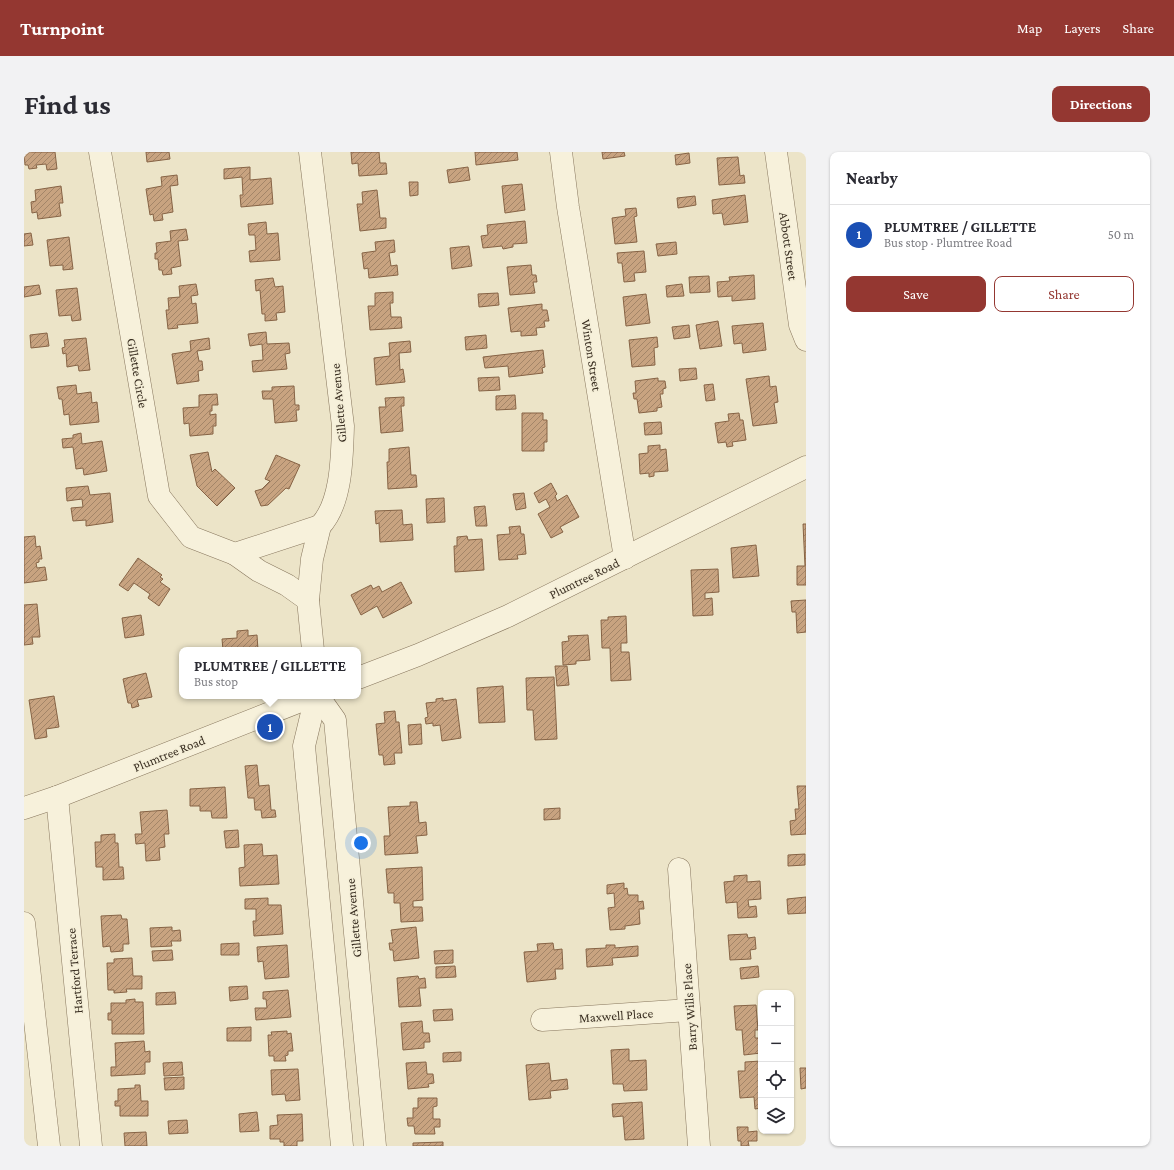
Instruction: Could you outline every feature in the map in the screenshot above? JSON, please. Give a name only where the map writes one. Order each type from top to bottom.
[{"type":"street","name":"Gillette Circle","points":[[100,152],[159,496],[191,537],[235,554],[260,571],[287,585],[308,600]]},
{"type":"street","name":"Gillette Avenue","points":[[310,152],[343,426],[342,461],[339,479],[331,509],[320,526],[312,558],[308,600],[313,647]]},
{"type":"street","name":"Winton Street","points":[[561,152],[568,207],[625,558]]},
{"type":"street","name":"Abbott Street","points":[[776,152],[800,326],[806,340]]},
{"type":"street","name":"Plumtree Road","points":[[361,677],[418,655],[508,616],[806,467]]},
{"type":"street","points":[[235,554],[320,526]]},
{"type":"street","name":"Plumtree Road","points":[[24,808],[305,699]]},
{"type":"street","name":"Gillette Avenue","points":[[316,699],[304,746],[342,1146]]},
{"type":"street","name":"Gillette Avenue","points":[[319,699],[335,720],[375,1146]]},
{"type":"street","name":"Hartford Terrace","points":[[57,796],[91,1146]]},
{"type":"street","name":"Barry Wills Place","points":[[679,869],[699,1146]]},
{"type":"street","points":[[24,923],[49,1146]]},
{"type":"street","points":[[327,996],[360,995]]},
{"type":"street","name":"Maxwell Place","points":[[542,1020],[689,1010]]},
{"type":"building","points":[[24,152],[55,152],[57,169],[47,170],[46,164],[36,165],[37,168],[29,169],[28,165],[25,165]]},
{"type":"building","points":[[146,152],[169,152],[170,159],[147,162]]},
{"type":"building","points":[[351,152],[379,152],[380,163],[386,163],[387,174],[359,176],[358,163],[352,164]]},
{"type":"building","points":[[475,152],[517,152],[518,160],[476,165]]},
{"type":"building","points":[[602,152],[624,152],[625,156],[603,159]]},
{"type":"building","points":[[689,153],[690,163],[676,165],[675,155]]},
{"type":"building","points":[[738,157],[740,176],[744,175],[745,183],[719,185],[717,158]]},
{"type":"building","points":[[250,167],[250,180],[271,178],[273,204],[241,207],[240,195],[243,195],[242,177],[224,179],[224,169]]},
{"type":"building","points":[[468,167],[470,180],[449,183],[447,170]]},
{"type":"building","points":[[177,175],[178,185],[170,186],[173,212],[162,214],[163,220],[154,221],[153,214],[150,215],[146,189],[162,186],[161,177]]},
{"type":"building","points":[[409,182],[418,182],[418,195],[410,196]]},
{"type":"building","points":[[522,184],[525,210],[505,213],[502,186]]},
{"type":"building","points":[[61,186],[63,203],[59,203],[61,216],[38,219],[37,212],[32,213],[31,202],[36,201],[35,190]]},
{"type":"building","points":[[377,190],[380,218],[386,218],[386,228],[360,231],[357,204],[363,204],[362,192]]},
{"type":"building","points":[[745,195],[748,222],[724,225],[722,213],[713,214],[712,200]]},
{"type":"building","points":[[695,196],[696,205],[678,208],[677,198]]},
{"type":"building","points":[[636,208],[637,216],[634,217],[637,242],[615,244],[612,218],[626,216],[625,209]]},
{"type":"building","points":[[525,221],[527,243],[513,244],[513,247],[503,249],[502,246],[483,248],[481,236],[488,235],[487,225]]},
{"type":"building","points":[[266,222],[267,234],[278,233],[280,260],[250,262],[249,251],[256,250],[255,235],[249,235],[248,224]]},
{"type":"building","points":[[186,229],[188,240],[178,241],[181,266],[171,268],[172,274],[163,275],[162,270],[159,270],[158,259],[155,259],[155,253],[157,253],[156,243],[171,241],[170,231]]},
{"type":"building","points":[[31,233],[33,245],[24,246],[24,234]]},
{"type":"building","points":[[69,237],[73,269],[63,270],[63,265],[50,266],[47,240]]},
{"type":"building","points":[[394,240],[395,252],[389,253],[391,266],[397,265],[398,275],[369,278],[368,268],[364,269],[362,253],[376,251],[375,242]]},
{"type":"building","points":[[676,242],[677,254],[658,256],[656,244]]},
{"type":"building","points":[[469,246],[472,266],[452,269],[450,248]]},
{"type":"building","points":[[644,251],[646,272],[634,273],[635,281],[624,282],[622,263],[618,263],[617,253]]},
{"type":"building","points":[[531,265],[532,275],[536,275],[537,282],[533,282],[535,293],[510,295],[507,267]]},
{"type":"building","points":[[754,275],[755,299],[732,301],[732,296],[718,297],[717,282],[730,281],[729,277]]},
{"type":"building","points":[[709,276],[710,292],[690,293],[689,277]]},
{"type":"building","points":[[273,278],[275,287],[283,286],[285,312],[276,313],[277,320],[265,321],[265,314],[262,314],[260,290],[256,291],[255,280]]},
{"type":"building","points":[[196,284],[198,295],[191,296],[192,304],[196,303],[198,323],[177,325],[178,328],[168,329],[166,310],[169,310],[168,298],[180,297],[179,286]]},
{"type":"building","points":[[682,284],[684,296],[667,297],[666,286]]},
{"type":"building","points":[[39,285],[41,294],[24,297],[24,287]]},
{"type":"building","points":[[77,288],[81,320],[72,321],[71,315],[59,316],[56,290]]},
{"type":"building","points":[[393,292],[393,303],[390,303],[391,317],[401,317],[402,328],[370,330],[368,306],[375,306],[375,293]]},
{"type":"building","points":[[498,293],[499,305],[479,307],[478,294]]},
{"type":"building","points":[[646,294],[650,323],[626,326],[623,297]]},
{"type":"building","points":[[542,304],[542,310],[547,310],[549,321],[544,321],[545,327],[536,328],[537,335],[521,336],[521,331],[511,332],[508,308]]},
{"type":"building","points":[[718,321],[722,346],[700,349],[696,325]]},
{"type":"building","points":[[763,323],[766,350],[743,353],[742,343],[734,344],[732,326]]},
{"type":"building","points":[[689,325],[690,337],[674,339],[672,327]]},
{"type":"building","points":[[266,332],[267,344],[289,343],[290,353],[285,354],[287,369],[253,372],[252,361],[263,360],[262,344],[250,346],[248,334]]},
{"type":"building","points":[[47,333],[49,346],[31,348],[30,335]]},
{"type":"building","points":[[486,335],[487,348],[466,350],[465,337]]},
{"type":"building","points":[[657,337],[658,347],[654,348],[655,365],[632,367],[629,340]]},
{"type":"building","points":[[86,338],[90,370],[79,371],[78,365],[67,367],[66,353],[63,354],[62,348],[65,347],[64,340]]},
{"type":"building","points":[[209,338],[210,349],[197,351],[199,361],[202,361],[203,370],[198,371],[199,381],[177,384],[172,354],[191,351],[190,341]]},
{"type":"building","points":[[410,341],[411,352],[399,353],[400,370],[403,369],[405,382],[376,385],[374,358],[390,356],[389,343]]},
{"type":"building","points":[[543,350],[545,367],[542,368],[543,373],[509,377],[508,366],[485,368],[483,357]]},
{"type":"building","points":[[696,368],[697,379],[680,381],[679,369]]},
{"type":"building","points":[[769,376],[770,387],[776,386],[778,402],[774,403],[777,423],[753,426],[746,379]]},
{"type":"building","points":[[499,377],[500,390],[479,391],[478,378]]},
{"type":"building","points":[[658,378],[658,381],[665,381],[666,388],[663,389],[663,394],[660,394],[662,407],[657,408],[657,411],[639,413],[637,399],[634,399],[633,393],[636,393],[635,381]]},
{"type":"building","points":[[713,384],[715,400],[706,401],[704,385]]},
{"type":"building","points":[[76,385],[77,394],[91,392],[92,403],[97,402],[99,422],[70,425],[69,414],[64,415],[62,399],[59,399],[57,387]]},
{"type":"building","points":[[294,386],[295,405],[299,405],[299,410],[296,410],[297,421],[275,423],[273,399],[263,399],[262,391],[272,391],[272,387]]},
{"type":"building","points":[[217,394],[218,405],[212,405],[212,411],[210,411],[210,415],[216,414],[216,426],[213,426],[213,434],[190,436],[189,423],[184,424],[183,408],[199,407],[199,395]]},
{"type":"building","points":[[515,395],[516,409],[496,410],[496,396]]},
{"type":"building","points":[[404,397],[404,406],[401,406],[403,431],[381,433],[379,407],[386,407],[385,398]]},
{"type":"building","points":[[522,413],[543,413],[543,420],[547,420],[547,442],[544,442],[544,451],[522,451]]},
{"type":"building","points":[[739,413],[740,420],[743,420],[746,440],[732,442],[733,446],[727,447],[726,442],[718,443],[715,423],[729,421],[728,414]]},
{"type":"building","points":[[661,422],[662,434],[645,435],[644,423]]},
{"type":"building","points":[[81,433],[82,444],[102,441],[107,471],[84,475],[83,468],[76,469],[73,447],[63,448],[62,439],[73,438],[73,435]]},
{"type":"building","points":[[660,445],[660,450],[666,449],[668,471],[654,472],[654,476],[649,477],[649,473],[640,474],[639,454],[648,453],[648,446]]},
{"type":"building","points":[[409,447],[411,475],[416,475],[417,487],[388,489],[387,462],[389,462],[389,449]]},
{"type":"building","points":[[208,452],[212,472],[215,469],[235,488],[217,506],[197,486],[190,455]]},
{"type":"building","points":[[276,455],[300,465],[289,489],[286,488],[268,505],[261,506],[255,491],[262,489],[270,481],[265,479]]},
{"type":"building","points":[[551,483],[557,494],[555,496],[557,501],[567,495],[579,517],[560,527],[563,532],[551,538],[538,514],[550,507],[546,499],[539,503],[534,493]]},
{"type":"building","points":[[88,486],[90,495],[110,493],[113,522],[86,526],[86,520],[73,521],[71,508],[83,507],[82,499],[67,501],[66,488]]},
{"type":"building","points":[[524,493],[526,508],[516,510],[513,494]]},
{"type":"building","points":[[444,498],[445,522],[427,523],[426,499]]},
{"type":"building","points":[[485,506],[487,526],[476,526],[474,507]]},
{"type":"building","points":[[402,510],[403,525],[412,524],[413,540],[380,542],[379,523],[376,524],[375,511]]},
{"type":"building","points":[[803,524],[806,524],[806,585],[797,585],[797,566],[805,566]]},
{"type":"building","points":[[520,526],[521,534],[524,534],[526,554],[517,555],[518,559],[499,560],[497,535],[510,534],[509,527]]},
{"type":"building","points":[[35,536],[36,547],[40,546],[42,559],[39,559],[39,562],[36,563],[37,568],[45,567],[47,580],[24,583],[24,537]]},
{"type":"building","points":[[467,536],[468,540],[482,539],[484,570],[455,572],[454,546],[457,546],[457,537]]},
{"type":"building","points":[[756,545],[759,576],[733,578],[731,548]]},
{"type":"building","points":[[138,558],[162,575],[160,577],[163,579],[160,582],[170,589],[159,606],[148,598],[150,594],[134,583],[128,591],[119,585]]},
{"type":"building","points":[[718,569],[719,592],[705,593],[705,599],[712,598],[713,615],[693,616],[691,570]]},
{"type":"building","points":[[401,582],[412,603],[383,618],[377,606],[361,615],[351,595],[371,585],[373,589],[379,586],[382,592]]},
{"type":"building","points":[[806,600],[806,632],[797,633],[796,612],[792,612],[791,601]]},
{"type":"building","points":[[37,604],[40,637],[32,637],[33,644],[24,645],[24,605]]},
{"type":"building","points":[[141,615],[144,635],[125,638],[122,618]]},
{"type":"building","points":[[626,616],[627,643],[621,643],[621,652],[629,652],[631,680],[611,681],[610,648],[602,648],[601,620],[608,620],[608,617]]},
{"type":"building","points":[[248,630],[248,636],[257,635],[258,647],[223,647],[222,639],[237,638],[237,631]]},
{"type":"building","points":[[588,635],[590,660],[576,661],[576,664],[563,665],[562,642],[569,641],[568,636]]},
{"type":"building","points":[[555,666],[567,666],[569,685],[557,686]]},
{"type":"building","points":[[146,673],[152,697],[137,700],[139,706],[132,708],[131,703],[128,703],[123,679]]},
{"type":"building","points":[[554,677],[557,739],[535,740],[533,710],[527,710],[526,678]]},
{"type":"building","points":[[503,686],[505,722],[479,723],[477,688]]},
{"type":"building","points":[[54,696],[59,727],[46,729],[47,737],[35,739],[29,700]]},
{"type":"building","points":[[443,698],[443,701],[456,699],[461,738],[442,741],[440,725],[433,726],[433,723],[426,724],[425,718],[428,717],[426,703],[436,702],[436,699]]},
{"type":"building","points":[[395,711],[396,722],[399,722],[402,753],[394,753],[395,764],[384,765],[383,755],[379,755],[376,724],[385,723],[384,712]]},
{"type":"building","points":[[421,724],[422,744],[409,745],[408,725]]},
{"type":"building","points":[[257,765],[259,786],[269,785],[271,810],[275,810],[276,817],[262,818],[261,810],[255,810],[254,798],[248,798],[245,766]]},
{"type":"building","points":[[797,786],[806,786],[806,834],[791,835],[790,821],[796,820],[795,809],[799,809]]},
{"type":"building","points":[[225,787],[227,818],[212,818],[211,811],[200,811],[200,806],[190,806],[190,789]]},
{"type":"building","points":[[410,802],[417,802],[419,823],[426,822],[427,835],[416,836],[418,853],[385,855],[384,836],[390,836],[388,807],[410,806]]},
{"type":"building","points":[[560,808],[560,819],[544,820],[544,809]]},
{"type":"building","points":[[167,810],[169,834],[164,834],[165,847],[159,848],[160,860],[146,861],[145,843],[136,844],[135,834],[142,834],[140,812]]},
{"type":"building","points":[[238,830],[239,847],[226,848],[224,831]]},
{"type":"building","points":[[115,834],[115,843],[118,843],[119,867],[123,867],[124,879],[103,880],[103,867],[96,867],[95,842],[101,842],[101,835]]},
{"type":"building","points":[[262,844],[263,856],[277,855],[279,884],[240,886],[239,868],[245,867],[244,845]]},
{"type":"building","points":[[805,854],[805,865],[788,866],[788,855]]},
{"type":"building","points":[[422,867],[423,900],[413,901],[413,907],[422,907],[423,921],[401,922],[400,903],[394,903],[394,893],[388,893],[386,869]]},
{"type":"building","points":[[747,875],[747,882],[760,881],[761,899],[748,900],[749,907],[756,906],[757,917],[738,918],[737,902],[726,903],[724,882],[734,881],[734,876]]},
{"type":"building","points":[[624,883],[624,889],[627,888],[628,895],[638,895],[638,902],[643,901],[644,909],[639,909],[640,924],[625,926],[625,929],[610,930],[608,908],[615,907],[614,893],[607,894],[607,885]]},
{"type":"building","points":[[806,897],[806,913],[788,914],[787,899]]},
{"type":"building","points":[[268,898],[268,905],[281,905],[283,934],[254,936],[253,921],[256,921],[256,909],[245,909],[245,899]]},
{"type":"building","points":[[121,915],[122,919],[127,919],[129,944],[123,944],[123,951],[111,952],[110,946],[103,947],[101,916]]},
{"type":"building","points":[[172,927],[172,931],[180,930],[181,941],[171,941],[172,946],[151,947],[150,928]]},
{"type":"building","points":[[416,927],[419,958],[394,961],[393,950],[390,950],[389,943],[393,943],[391,930]]},
{"type":"building","points":[[747,934],[748,938],[755,937],[756,949],[750,950],[751,959],[730,960],[728,935]]},
{"type":"building","points":[[239,943],[239,955],[221,955],[221,944]]},
{"type":"building","points":[[553,943],[554,950],[562,949],[563,969],[555,969],[556,979],[527,982],[524,952],[538,951],[537,944]]},
{"type":"building","points":[[287,945],[289,977],[265,979],[263,961],[258,962],[257,947]]},
{"type":"building","points":[[606,945],[615,945],[615,948],[638,946],[638,956],[612,958],[613,965],[587,967],[586,949],[606,948]]},
{"type":"building","points":[[172,950],[173,960],[153,961],[152,951]]},
{"type":"building","points":[[453,950],[453,963],[435,964],[434,951]]},
{"type":"building","points":[[132,958],[133,976],[142,976],[142,989],[126,989],[127,992],[114,993],[114,990],[108,990],[107,963],[114,963],[114,959]]},
{"type":"building","points":[[455,966],[456,977],[436,978],[436,967]]},
{"type":"building","points":[[758,966],[759,977],[741,979],[740,968]]},
{"type":"building","points":[[418,976],[419,979],[425,978],[426,988],[419,988],[421,1006],[399,1007],[397,978]]},
{"type":"building","points":[[247,986],[248,999],[230,1001],[229,987]]},
{"type":"building","points":[[288,990],[291,1017],[256,1020],[255,1008],[267,1008],[266,999],[263,999],[263,992]]},
{"type":"building","points":[[175,992],[176,1004],[156,1005],[156,993]]},
{"type":"building","points":[[135,999],[135,1002],[143,1002],[144,1034],[112,1034],[112,1020],[108,1020],[108,1013],[111,1013],[111,1003],[126,1003],[126,1000]]},
{"type":"building","points":[[756,1005],[758,1030],[755,1030],[755,1038],[758,1038],[758,1053],[744,1055],[742,1030],[736,1030],[734,1006]]},
{"type":"building","points":[[452,1009],[453,1020],[434,1021],[433,1010]]},
{"type":"building","points":[[422,1021],[423,1033],[429,1033],[430,1042],[424,1042],[424,1048],[403,1050],[401,1023]]},
{"type":"building","points":[[251,1027],[251,1041],[227,1041],[227,1028]]},
{"type":"building","points":[[287,1031],[287,1034],[291,1033],[293,1051],[288,1051],[288,1055],[285,1056],[286,1061],[274,1061],[274,1056],[269,1056],[268,1035],[272,1035],[271,1032]]},
{"type":"building","points":[[144,1041],[145,1052],[150,1051],[150,1062],[145,1062],[145,1074],[111,1076],[111,1067],[116,1067],[115,1043]]},
{"type":"building","points":[[629,1049],[629,1061],[646,1060],[647,1090],[624,1091],[623,1084],[613,1084],[611,1050]]},
{"type":"building","points":[[461,1052],[461,1061],[443,1062],[443,1053]]},
{"type":"building","points":[[758,1061],[758,1108],[755,1109],[754,1097],[740,1098],[738,1071],[745,1071],[745,1062]]},
{"type":"building","points":[[182,1062],[183,1075],[164,1076],[163,1063]]},
{"type":"building","points":[[426,1062],[427,1074],[433,1074],[434,1083],[428,1084],[429,1087],[408,1089],[406,1063]]},
{"type":"building","points":[[549,1063],[551,1081],[567,1079],[568,1089],[550,1091],[551,1098],[529,1100],[526,1065]]},
{"type":"building","points":[[800,1068],[806,1068],[806,1088],[801,1089]]},
{"type":"building","points":[[298,1069],[300,1100],[286,1101],[285,1094],[272,1095],[271,1070]]},
{"type":"building","points":[[184,1077],[184,1089],[165,1090],[164,1078]]},
{"type":"building","points":[[135,1085],[140,1085],[141,1101],[148,1101],[148,1116],[120,1116],[120,1106],[115,1106],[115,1101],[118,1101],[118,1089],[135,1088]]},
{"type":"building","points":[[418,1098],[437,1098],[437,1106],[433,1107],[433,1119],[440,1119],[440,1127],[434,1127],[435,1134],[415,1134],[414,1126],[408,1126],[407,1118],[413,1118],[413,1108],[418,1108]]},
{"type":"building","points":[[642,1102],[644,1139],[625,1140],[623,1116],[613,1117],[612,1104]]},
{"type":"building","points":[[257,1112],[259,1131],[240,1132],[239,1114]]},
{"type":"building","points":[[302,1114],[303,1141],[297,1141],[297,1146],[284,1146],[284,1142],[280,1142],[280,1139],[270,1139],[270,1126],[278,1125],[277,1115]]},
{"type":"building","points":[[187,1120],[188,1133],[169,1134],[168,1121]]},
{"type":"building","points":[[737,1127],[748,1127],[748,1132],[757,1131],[757,1141],[748,1141],[749,1146],[741,1146],[741,1141],[738,1141]]},
{"type":"building","points":[[146,1132],[147,1146],[125,1146],[124,1133]]},
{"type":"building","points":[[443,1142],[443,1146],[413,1146],[413,1143]]},
{"type":"place","name":"PLUMTREE / GILLETTE","points":[[270,727]]}]
